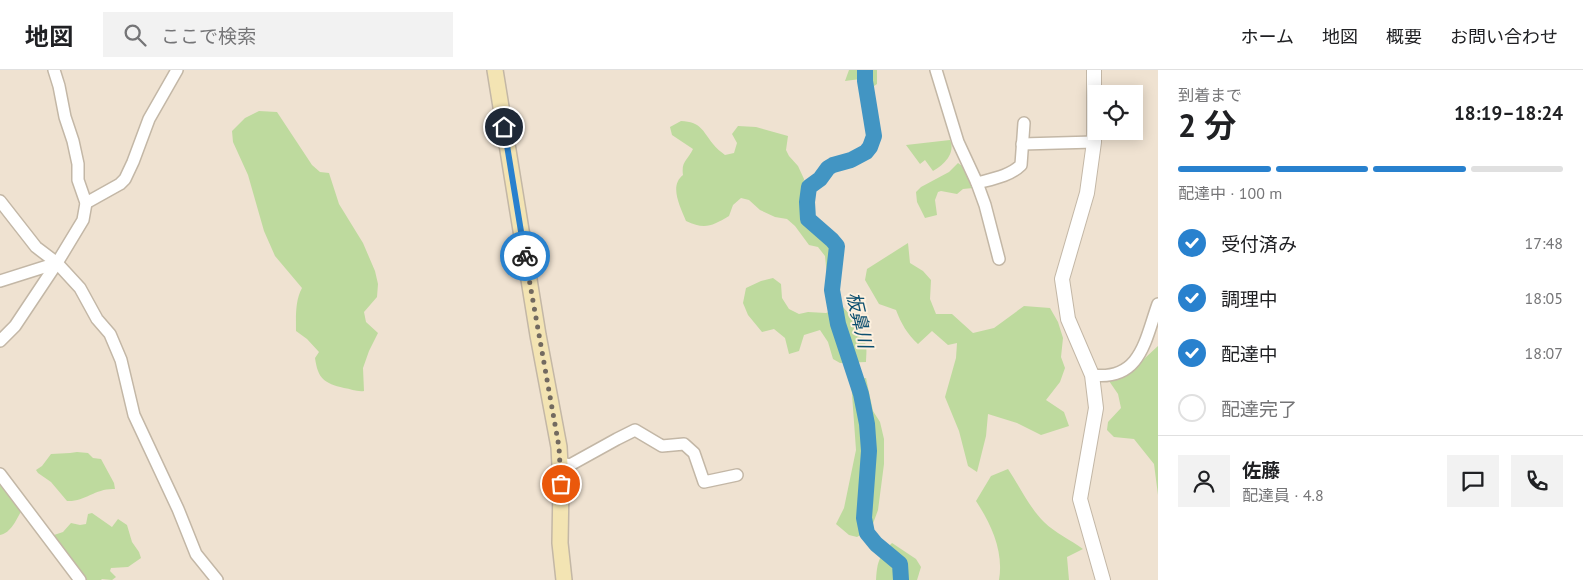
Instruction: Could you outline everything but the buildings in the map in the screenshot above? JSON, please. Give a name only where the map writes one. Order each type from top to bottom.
[{"type":"main road","points":[[495,70],[535,316],[559,447],[560,544],[564,580]]},
{"type":"street","points":[[0,341],[15,326],[83,220],[86,203],[78,180],[78,164],[73,141],[65,117],[54,70]]},
{"type":"street","points":[[86,203],[120,184],[125,179],[149,119],[177,70]]},
{"type":"street","points":[[936,70],[958,142],[985,205],[999,259]]},
{"type":"street","points":[[1094,70],[1094,142],[1087,193],[1062,279],[1068,319],[1092,375],[1096,408],[1080,499],[1104,580]]},
{"type":"street","points":[[977,183],[1016,170],[1021,166],[1024,123]]},
{"type":"street","points":[[1022,144],[1094,142]]},
{"type":"street","points":[[0,201],[36,247],[57,263],[80,288],[97,319],[110,334],[121,360],[134,415],[178,509],[196,554],[217,580]]},
{"type":"street","points":[[0,281],[57,263]]},
{"type":"street","points":[[1092,375],[1104,376],[1118,373],[1136,361],[1158,304]]},
{"type":"street","points":[[560,463],[570,465],[635,430],[662,446],[684,444],[694,454],[704,482],[737,475]]},
{"type":"street","points":[[0,474],[80,580]]},
{"type":"green space","points":[[849,70],[877,70],[877,84],[871,88],[868,78],[845,81]]},
{"type":"green space","points":[[259,111],[277,112],[312,165],[320,172],[329,173],[339,204],[363,243],[375,271],[378,284],[377,297],[364,312],[366,322],[378,333],[363,368],[364,391],[337,386],[323,379],[318,371],[315,358],[319,352],[307,339],[296,331],[297,303],[302,288],[275,256],[264,231],[248,175],[233,142],[232,131],[245,118]]},
{"type":"green space","points":[[681,121],[697,125],[725,155],[734,153],[737,143],[732,134],[738,126],[756,127],[788,136],[786,150],[798,166],[804,179],[800,208],[801,218],[831,246],[835,257],[836,297],[829,297],[825,256],[818,247],[809,245],[795,226],[787,219],[775,217],[760,210],[749,200],[741,198],[733,205],[729,216],[718,222],[703,226],[686,221],[676,190],[679,180],[683,175],[684,164],[693,149],[672,135],[670,127]]},
{"type":"green space","points":[[950,140],[951,149],[948,158],[933,171],[925,160],[920,164],[906,145]]},
{"type":"green space","points":[[958,163],[970,177],[973,188],[963,189],[957,194],[938,192],[935,200],[937,215],[925,218],[917,202],[916,192],[921,187],[949,172]]},
{"type":"green space","points":[[908,243],[910,263],[923,271],[931,280],[930,299],[936,314],[952,314],[973,333],[994,328],[1024,306],[1050,308],[1058,322],[1063,338],[1061,357],[1065,368],[1060,382],[1046,400],[1064,412],[1069,426],[1041,435],[1017,423],[988,414],[986,436],[977,472],[968,466],[959,431],[945,397],[956,358],[957,343],[948,345],[932,331],[918,344],[905,328],[896,310],[879,304],[865,280],[867,269]]},
{"type":"green space","points":[[773,278],[781,284],[782,298],[789,309],[799,314],[808,312],[826,313],[843,307],[854,320],[863,336],[866,348],[866,362],[840,363],[833,359],[828,342],[820,330],[804,335],[799,351],[789,354],[785,338],[774,329],[762,332],[748,315],[743,303],[746,288]]},
{"type":"green space","points":[[1158,346],[1158,495],[1154,464],[1134,439],[1114,437],[1107,430],[1108,422],[1121,408],[1118,394],[1107,378],[1131,371]]},
{"type":"green space","points":[[866,378],[873,411],[880,422],[884,439],[884,464],[878,510],[871,529],[857,537],[849,535],[836,524],[844,508],[856,450],[851,380]]},
{"type":"green space","points":[[88,453],[93,458],[101,459],[114,483],[115,489],[108,489],[73,501],[67,501],[51,482],[36,470],[42,466],[51,454]]},
{"type":"green space","points":[[1008,469],[1029,503],[1044,522],[1083,549],[1067,557],[1069,580],[999,580],[1000,559],[998,548],[987,519],[976,501],[991,476]]},
{"type":"green space","points":[[0,478],[22,510],[10,529],[0,535]]},
{"type":"green space","points":[[92,513],[112,527],[118,519],[127,525],[132,542],[141,558],[128,567],[111,568],[110,571],[116,577],[112,580],[84,580],[52,539],[54,535],[63,532],[71,523],[86,524],[88,514]]},
{"type":"green space","points":[[892,543],[916,559],[921,567],[917,580],[876,580],[880,560]]},
{"type":"waterway","name":"板鼻川","points":[[865,70],[874,136],[870,147],[866,152],[851,160],[828,168],[820,179],[809,187],[807,202],[808,219],[837,246],[832,290],[838,324],[861,394],[867,424],[869,451],[864,518],[867,533],[876,544],[900,564],[901,580]]},
{"type":"way so far","points":[[525,256],[559,447],[561,484]]},
{"type":"route","points":[[504,127],[525,256]]}]
